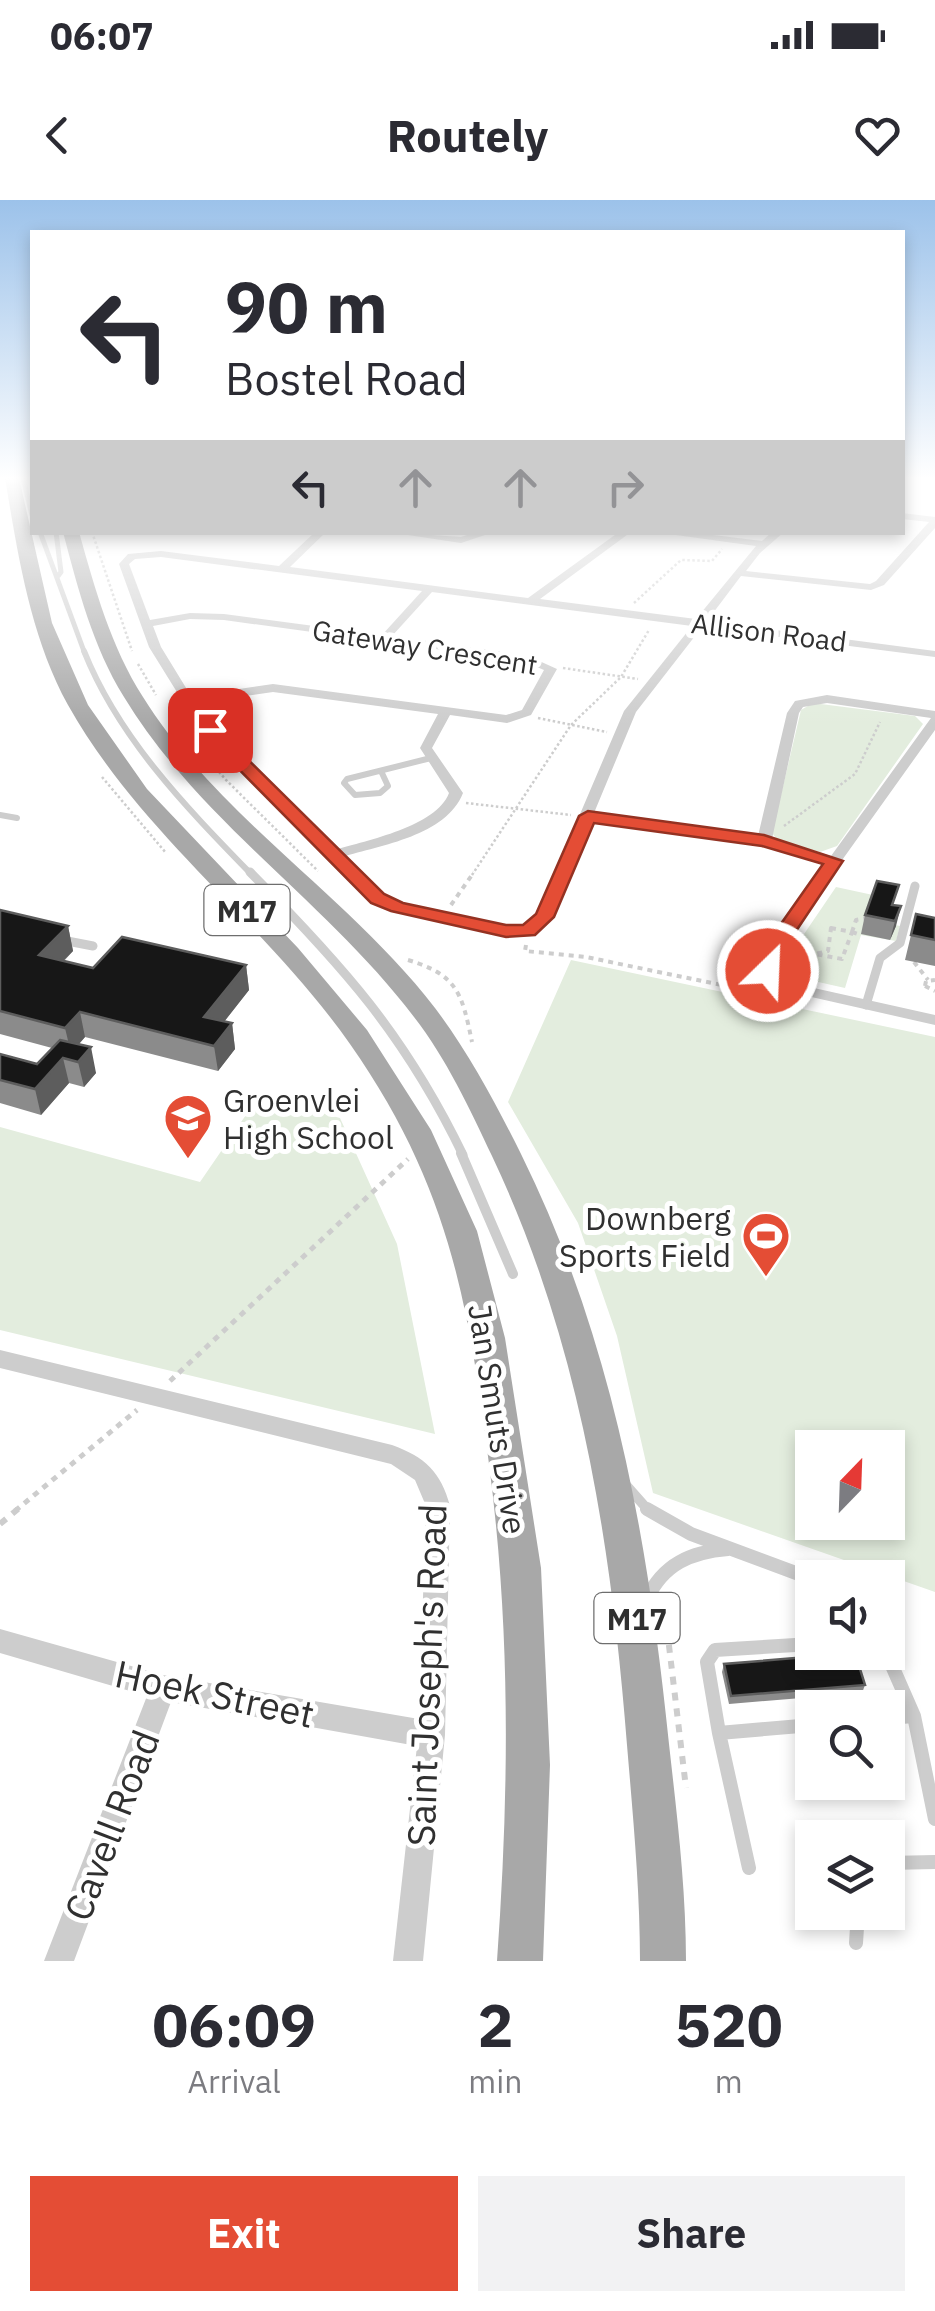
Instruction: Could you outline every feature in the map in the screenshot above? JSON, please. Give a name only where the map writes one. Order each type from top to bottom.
[{"type":"main road","name":"Jan Smuts Drive","points":[[29,560],[50,643],[89,722],[188,848],[328,997],[359,1038],[432,1162],[462,1230],[492,1341],[522,1570],[530,1807],[520,1961]]},
{"type":"main road","name":"M17","points":[[79,560],[96,624],[146,716],[207,789],[386,965],[426,1015],[462,1069],[508,1153],[545,1234],[578,1328],[631,1567],[663,1912],[663,1961]]},
{"type":"street","name":"Allison Road","points":[[127,560],[124,564],[146,624]]},
{"type":"street","name":"Allison Road","points":[[211,560],[935,654]]},
{"type":"street","points":[[282,569],[291,560]]},
{"type":"street","points":[[531,602],[588,560]]},
{"type":"street","points":[[146,624],[162,661],[210,730],[384,903],[506,931],[528,930],[544,917],[630,711],[751,560]]},
{"type":"street","points":[[739,574],[871,587],[880,583],[900,560]]},
{"type":"street","points":[[385,638],[428,589]]},
{"type":"street","name":"Gateway Crescent","points":[[146,624],[215,616],[526,658],[549,666],[551,673],[524,714],[500,720],[274,688],[188,700]]},
{"type":"street","points":[[764,841],[793,713],[799,704],[827,699],[935,718],[766,966],[770,976],[791,988],[935,1020]]},
{"type":"street","points":[[332,855],[430,822],[456,802],[453,786],[426,746],[445,712]]},
{"type":"street","points":[[588,816],[764,841],[834,861]]},
{"type":"street","name":"Saint Joseph's Road","points":[[0,1360],[392,1455],[422,1470],[435,1491],[438,1506],[432,1735],[408,1961]]},
{"type":"street","name":"Hoek Street","points":[[0,1641],[163,1688],[432,1735]]},
{"type":"street","name":"Cavell Road","points":[[59,1961],[163,1688]]},
{"type":"lane","points":[[52,560],[78,645],[133,740],[175,793],[347,972],[435,1098],[512,1274]]},
{"type":"lane","points":[[58,576],[60,560]]},
{"type":"lane","points":[[381,771],[388,786],[380,792],[355,795],[344,785],[347,780],[381,771],[432,758]]},
{"type":"lane","points":[[0,815],[17,818]]},
{"type":"lane","points":[[866,1005],[880,958],[900,943],[915,886]]},
{"type":"lane","points":[[57,939],[93,946]]},
{"type":"lane","points":[[610,1468],[651,1512],[688,1532],[760,1554],[795,1572]]},
{"type":"lane","points":[[638,1626],[652,1585],[665,1567],[704,1550],[736,1549]]},
{"type":"lane","points":[[749,1868],[707,1662],[711,1652],[795,1645]]},
{"type":"lane","points":[[894,1670],[914,1716],[935,1819]]},
{"type":"lane","points":[[905,1717],[914,1716]]},
{"type":"lane","points":[[719,1733],[795,1727]]},
{"type":"lane","points":[[905,1863],[935,1862]]},
{"type":"lane","points":[[856,1943],[857,1930]]},
{"type":"path","points":[[624,613],[681,560]]},
{"type":"path","points":[[684,560],[714,560]]},
{"type":"path","points":[[442,917],[519,809],[571,724],[621,677],[656,617]]},
{"type":"path","points":[[549,666],[652,681]]},
{"type":"path","points":[[524,714],[620,735]]},
{"type":"path","points":[[764,841],[855,774],[883,714]]},
{"type":"path","points":[[456,802],[588,816]]},
{"type":"path","points":[[861,935],[852,933],[831,928],[826,936],[828,951],[815,954],[842,959],[852,933],[859,918],[906,926]]},
{"type":"path","points":[[528,930],[525,952],[586,957],[777,997],[791,988]]},
{"type":"path","points":[[914,962],[928,980]]},
{"type":"path","points":[[928,980],[935,980]]},
{"type":"path","points":[[928,980],[925,986],[935,991]]},
{"type":"path","points":[[402,1147],[413,1170]]},
{"type":"path","points":[[0,1524],[153,1396],[408,1158]]},
{"type":"green space","points":[[813,703],[915,716],[923,724],[837,846],[820,852],[778,841],[772,833],[801,710]]},
{"type":"green space","points":[[836,887],[873,895],[866,919],[900,926],[896,941],[861,935],[845,988],[796,977],[783,965]]},
{"type":"green space","name":"Downberg Sports Field","points":[[571,960],[935,1037],[935,1592],[905,1581],[905,1560],[844,1560],[653,1493],[617,1336],[578,1223],[508,1102]]},
{"type":"green space","points":[[259,1096],[340,1118],[397,1244],[435,1434],[0,1330],[0,1127],[200,1182]]},
{"type":"building","points":[[877,881],[899,885],[892,905],[901,906],[895,921],[865,915]]},
{"type":"building","points":[[0,910],[68,926],[39,955],[93,968],[122,937],[246,965],[204,1017],[232,1023],[214,1046],[80,1012],[65,1028],[0,1011]]},
{"type":"building","points":[[916,914],[935,918],[935,940],[911,935]]},
{"type":"building","points":[[60,1040],[91,1047],[78,1062],[63,1058],[35,1089],[0,1080],[0,1054],[37,1064]]},
{"type":"building","points":[[795,1658],[795,1670],[860,1670],[865,1685],[731,1696],[724,1664]]},
{"type":"place","name":"Groenvlei High School","points":[[188,1160]]},
{"type":"place","name":"Downberg Sports Field","points":[[766,1278]]},
{"type":"route","points":[[210,730],[354,878],[384,903],[506,931],[528,930],[544,917],[588,816],[764,841],[834,861],[770,955],[768,971]]}]
